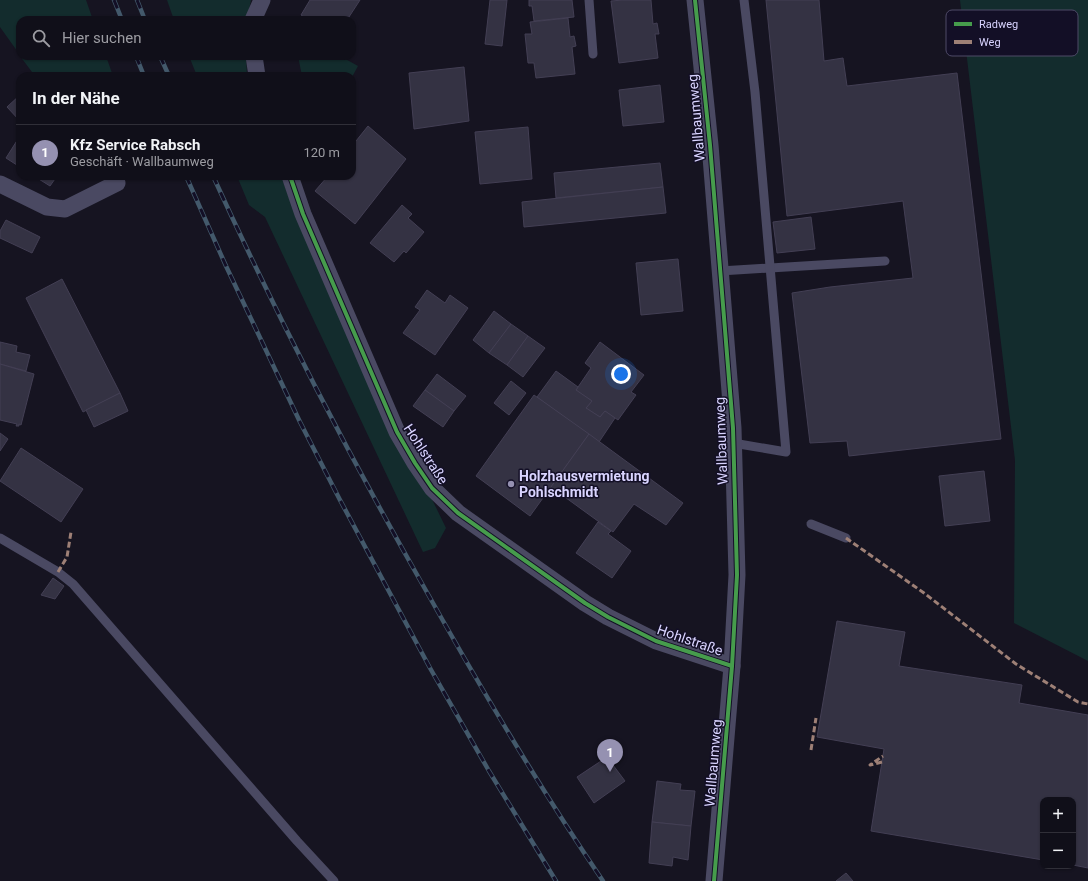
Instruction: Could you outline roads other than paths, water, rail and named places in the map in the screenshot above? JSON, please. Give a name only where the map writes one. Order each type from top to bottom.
[{"type":"street","points":[[255,16],[262,0]]},
{"type":"street","name":"Wallbaumweg","points":[[695,0],[706,106],[733,443],[737,575],[732,666],[714,881]]},
{"type":"street","points":[[255,60],[257,72]]},
{"type":"street","name":"Hohlstraße","points":[[291,180],[303,214],[397,432],[432,488],[458,514],[578,599],[656,641],[732,666]]},
{"type":"street","points":[[0,184],[46,207],[65,209],[117,184]]},
{"type":"lane","points":[[589,0],[593,54]]},
{"type":"lane","points":[[733,443],[786,452],[754,92],[744,0]]},
{"type":"lane","points":[[720,271],[885,261]]},
{"type":"lane","points":[[811,524],[846,538]]},
{"type":"lane","points":[[0,538],[58,572],[73,584],[297,841],[334,881]]},
{"type":"railway","points":[[114,0],[120,16]]},
{"type":"railway","points":[[137,0],[143,16]]},
{"type":"railway","points":[[138,60],[142,72]]},
{"type":"railway","points":[[162,60],[167,72]]},
{"type":"railway","points":[[188,180],[226,266],[300,422],[340,500],[430,668],[489,771],[556,881]]},
{"type":"railway","points":[[215,180],[286,330],[338,431],[392,530],[508,732],[603,881]]},
{"type":"place","name":"Holzhausvermietung Pohlschmidt","points":[[511,484]]},
{"type":"place","name":"Kfz Service Rabsch","points":[[610,772]]}]
